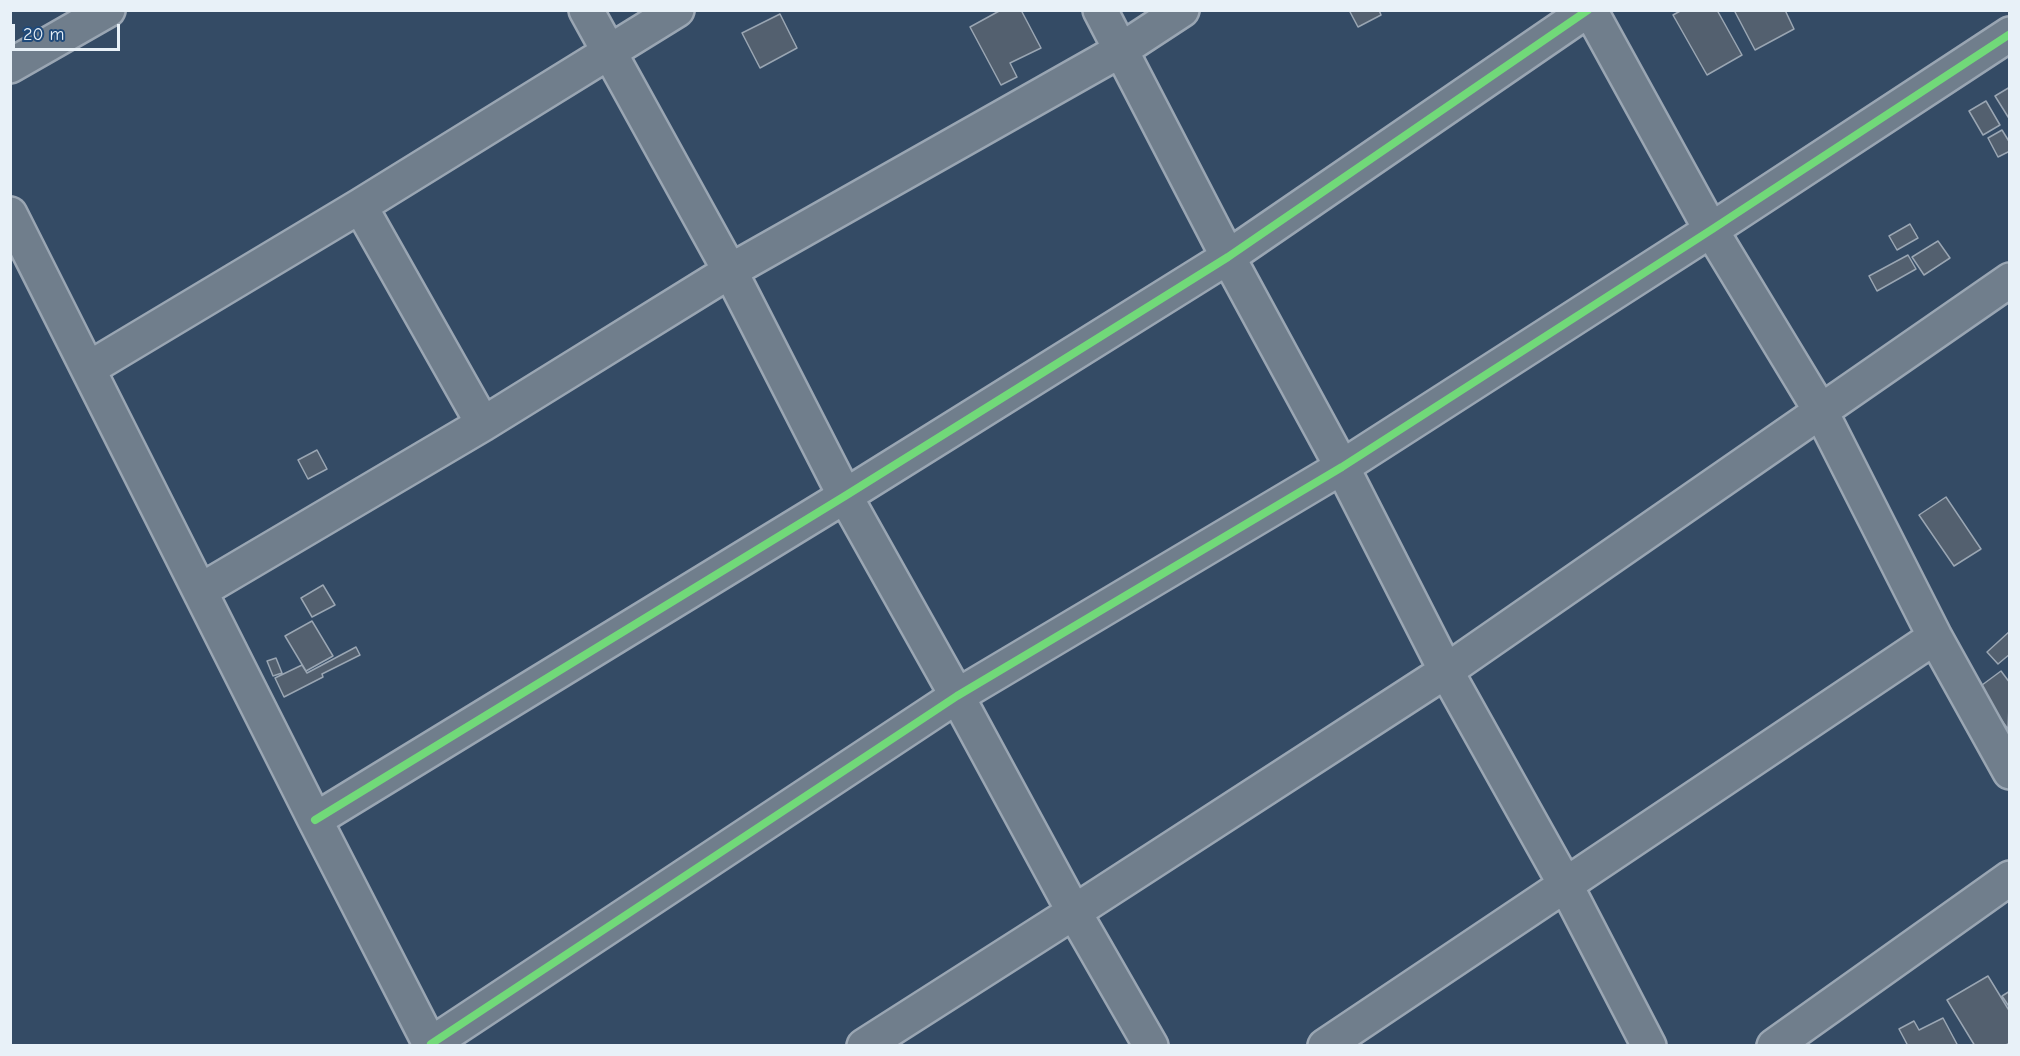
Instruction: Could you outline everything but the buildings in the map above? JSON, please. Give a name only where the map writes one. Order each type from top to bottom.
[{"type":"street","points":[[10,66],[108,10]]},
{"type":"street","points":[[586,10],[730,271],[845,496],[1074,912],[1151,1046]]},
{"type":"street","points":[[88,369],[360,206],[677,10]]},
{"type":"street","points":[[1100,10],[1228,258],[1342,467],[1446,671],[1565,884],[1649,1046]]},
{"type":"street","points":[[200,591],[483,424],[730,271],[1121,50],[1182,10]]},
{"type":"street","points":[[315,820],[845,496],[1228,258],[1589,10],[1711,230],[1820,410],[1935,638],[2010,772]]},
{"type":"street","points":[[10,214],[431,1045],[957,696],[1342,467],[1711,230],[2010,34]]},
{"type":"street","points":[[360,206],[483,424]]},
{"type":"street","points":[[864,1046],[1446,671],[2010,280]]},
{"type":"street","points":[[1325,1046],[1935,638]]},
{"type":"street","points":[[1774,1046],[2010,878]]},
{"type":"cycle path","points":[[315,820],[845,496],[1228,257],[1588,10]]},
{"type":"cycle path","points":[[431,1044],[957,696],[1342,467],[1711,230],[2010,34]]}]
